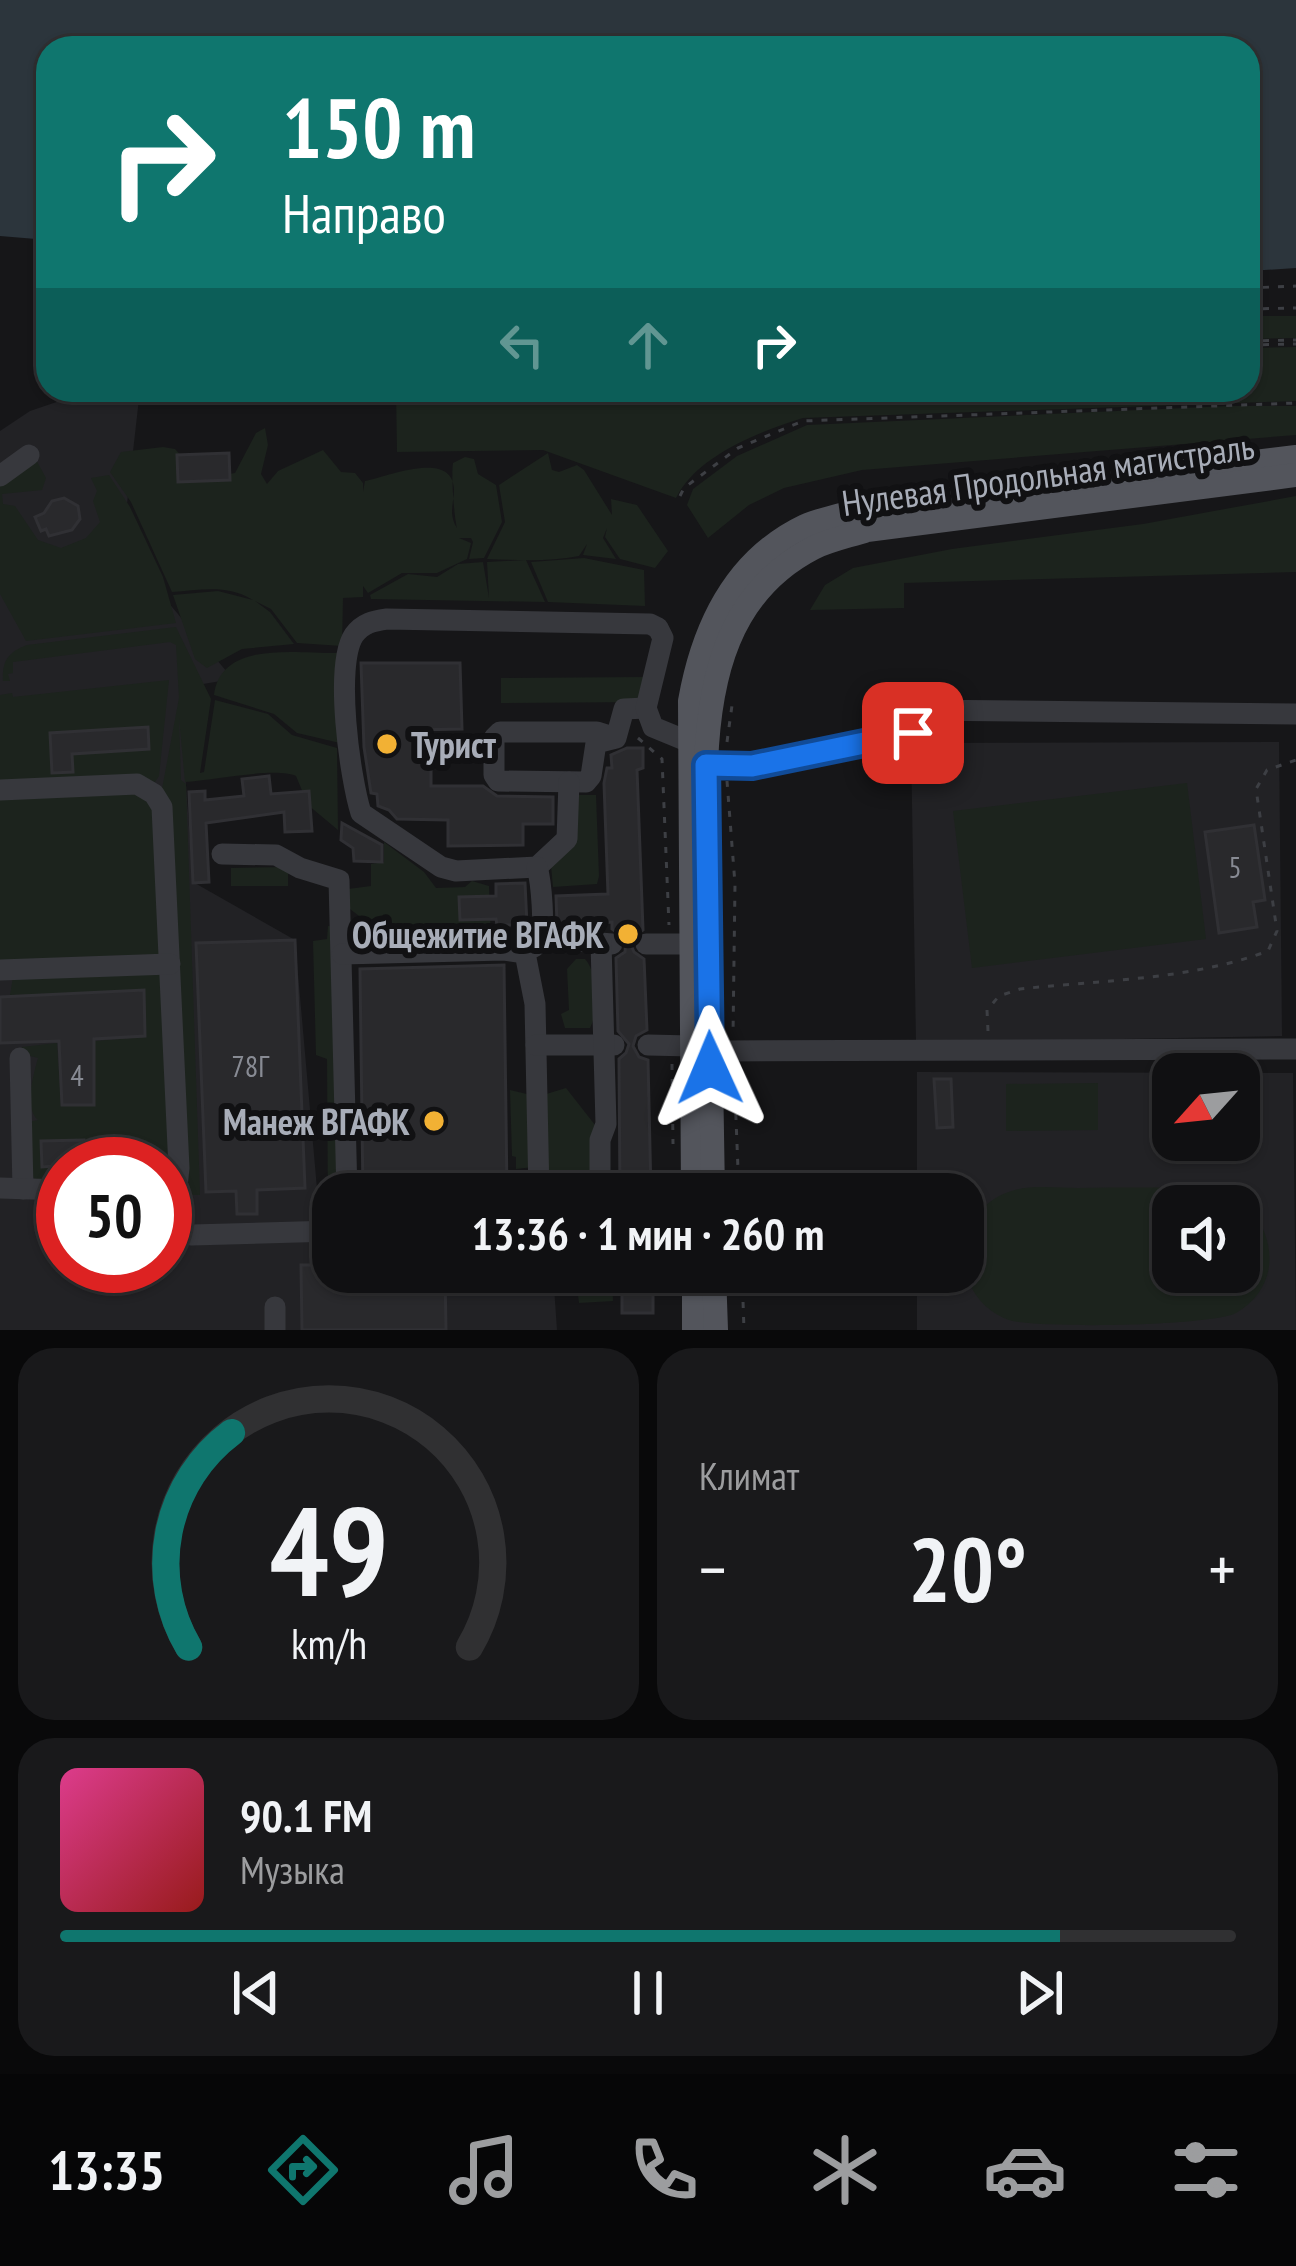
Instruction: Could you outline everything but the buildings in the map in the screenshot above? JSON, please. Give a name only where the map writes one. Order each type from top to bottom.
[{"type":"main road","name":"Нулевая Продольная магистраль","points":[[691,940],[687,741],[699,652],[711,622],[758,557],[805,526],[860,510],[1296,458]]},
{"type":"main road","name":"Нулевая Продольная магистраль","points":[[715,766],[709,700],[732,628],[774,575],[814,548],[867,530],[1296,475]]},
{"type":"main road","points":[[693,1173],[691,940],[715,766]]},
{"type":"main road","points":[[691,940],[711,1173]]},
{"type":"main road","points":[[694,1293],[694,1330]]},
{"type":"main road","points":[[715,1293],[716,1330]]},
{"type":"lane","points":[[0,476],[29,455]]},
{"type":"lane","points":[[568,782],[567,839],[537,867],[456,871],[441,867],[361,813],[349,734],[346,670],[351,639],[370,622],[387,619],[650,624],[663,638],[649,717]]},
{"type":"lane","points":[[616,738],[624,710],[649,717],[687,741]]},
{"type":"lane","points":[[715,766],[752,766],[913,733],[913,710],[1296,714]]},
{"type":"lane","points":[[597,732],[616,738],[596,743],[586,782],[498,781],[494,775],[496,734],[597,732]]},
{"type":"lane","points":[[0,790],[137,784],[154,794],[164,814],[178,1137]]},
{"type":"lane","points":[[222,854],[276,855],[300,868],[334,876],[340,884],[347,1173]]},
{"type":"lane","points":[[537,867],[542,881],[527,976],[536,1004],[539,1173]]},
{"type":"lane","points":[[646,944],[691,940]]},
{"type":"lane","points":[[342,954],[607,943],[610,1045],[600,1173]]},
{"type":"lane","points":[[0,970],[170,964]]},
{"type":"lane","points":[[536,1045],[610,1045]]},
{"type":"lane","points":[[648,1046],[691,1046]]},
{"type":"lane","points":[[730,1051],[1296,1049]]},
{"type":"lane","points":[[20,1058],[23,1189]]},
{"type":"lane","points":[[0,1188],[36,1189]]},
{"type":"lane","points":[[192,1234],[312,1231]]},
{"type":"path","points":[[1260,288],[1296,286]]},
{"type":"path","points":[[1260,309],[1296,308]]},
{"type":"path","points":[[1260,343],[1296,342]]},
{"type":"path","points":[[680,496],[738,448],[802,421],[1296,404]]},
{"type":"path","points":[[733,696],[715,766],[734,884],[730,1051],[738,1173]]},
{"type":"path","points":[[649,717],[636,739],[662,758],[691,940]]},
{"type":"path","points":[[988,1042],[987,1010],[999,996],[1020,989],[1189,970],[1268,952],[1277,931],[1256,788],[1268,770],[1296,760]]},
{"type":"path","points":[[743,1293],[744,1330]]},
{"type":"shaded area","points":[[0,0],[1296,0],[1296,268],[1260,270],[1260,36],[36,36],[36,239],[0,236]]},
{"type":"shaded area","points":[[1260,316],[1296,316],[1296,338],[1260,339]]},
{"type":"shaded area","points":[[1296,347],[1296,401],[803,418],[714,457],[676,498],[543,450],[397,452],[396,402],[1260,402],[1260,348]]},
{"type":"shaded area","points":[[57,402],[139,402],[122,548],[233,679],[179,688],[193,882],[295,940],[316,1173],[312,1173],[312,1293],[554,1293],[557,1330],[0,1330],[0,431],[30,411]]},
{"type":"shaded area","points":[[1296,406],[1296,435],[862,470],[784,488],[749,505],[708,538],[687,505],[693,489],[737,456],[807,425]]},
{"type":"shaded area","points":[[265,428],[268,445],[261,474],[267,484],[278,471],[323,450],[341,472],[355,473],[363,492],[365,481],[417,469],[442,470],[453,484],[453,463],[465,457],[474,459],[478,474],[496,485],[502,522],[484,558],[469,559],[473,542],[459,538],[471,543],[467,559],[437,573],[402,573],[368,593],[363,586],[363,597],[343,598],[342,646],[297,643],[271,609],[255,601],[270,612],[294,644],[242,649],[207,668],[195,659],[173,595],[218,591],[253,600],[224,590],[172,592],[131,502],[110,472],[121,452],[163,447],[175,449],[187,462],[219,476],[235,473],[256,433]]},
{"type":"shaded area","points":[[548,453],[552,470],[577,465],[584,470],[612,515],[611,499],[637,505],[668,551],[655,568],[620,559],[605,537],[607,528],[603,538],[616,559],[583,555],[587,544],[579,556],[568,558],[487,559],[505,522],[499,485]]},
{"type":"shaded area","points":[[34,456],[46,478],[42,490],[2,494],[3,504],[15,506],[38,540],[61,548],[86,538],[100,522],[91,478],[109,475],[163,577],[176,623],[26,641],[0,594],[0,482]]},
{"type":"shaded area","points":[[1296,496],[1296,572],[904,583],[904,608],[810,610],[825,585],[853,568]]},
{"type":"shaded area","points":[[584,558],[644,570],[645,606],[548,602],[531,562]]},
{"type":"shaded area","points":[[526,560],[545,602],[371,599],[370,595],[408,574],[437,577],[458,564],[483,562],[489,598],[487,562]]},
{"type":"shaded area","points":[[176,627],[211,699],[200,773],[204,772],[215,700],[268,714],[292,735],[337,748],[338,830],[308,805],[296,776],[260,773],[185,782],[179,718],[181,780],[186,784],[200,1195],[192,1195],[192,1137],[181,1137],[162,789],[179,698],[176,645],[170,642],[13,662],[10,681],[3,681],[8,658],[27,645]]},
{"type":"shaded area","points":[[340,653],[340,743],[297,733],[274,714],[214,695],[220,677],[246,657]]},
{"type":"shaded area","points":[[644,677],[644,702],[501,703],[501,678]]},
{"type":"shaded area","points":[[169,680],[155,782],[0,786],[0,695]]},
{"type":"shaded area","points":[[1279,742],[1282,1036],[916,1043],[911,743]]},
{"type":"shaded area","points":[[1187,783],[1206,939],[972,968],[953,811]]},
{"type":"shaded area","points":[[139,792],[155,808],[163,954],[0,960],[0,797]]},
{"type":"shaded area","points":[[574,795],[596,795],[599,876],[597,884],[553,887],[551,866]]},
{"type":"shaded area","points":[[384,842],[424,872],[436,888],[465,887],[472,881],[489,886],[491,939],[348,946],[347,925],[358,918],[393,942],[350,909],[348,889],[371,886],[371,864],[384,862]]},
{"type":"shaded area","points":[[288,867],[288,886],[231,886],[231,868]]},
{"type":"shaded area","points":[[328,926],[338,927],[343,1173],[328,1173],[327,1059],[316,1055],[313,941],[327,939]]},
{"type":"shaded area","points":[[576,959],[585,959],[595,983],[590,1028],[565,1028],[561,1014],[569,1010],[567,969]]},
{"type":"shaded area","points":[[160,974],[169,1137],[36,1137],[36,1180],[32,1176],[29,1122],[38,1120],[31,1100],[38,1058],[23,1054],[22,1047],[57,1043],[61,1106],[95,1105],[95,1041],[146,1037],[144,990],[10,995],[13,977]]},
{"type":"shaded area","points":[[917,1072],[1152,1073],[1152,1161],[1260,1161],[1260,1073],[1293,1073],[1296,1330],[917,1330],[917,1293],[984,1293],[984,1173],[917,1173]]},
{"type":"shaded area","points":[[1098,1083],[1098,1130],[1006,1131],[1006,1084]]},
{"type":"shaded area","points":[[566,1088],[595,1125],[596,1173],[543,1173],[543,1095]]},
{"type":"shaded area","points":[[510,1090],[531,1095],[534,1167],[516,1169]]},
{"type":"shaded area","points":[[1038,1187],[1152,1187],[1152,1293],[1258,1293],[1236,1313],[1220,1317],[1086,1325],[1009,1320],[975,1293],[984,1293],[984,1208],[1001,1195]]},
{"type":"shaded area","points":[[1260,1223],[1269,1260],[1260,1289]]},
{"type":"shaded area","points":[[578,1293],[613,1293],[613,1301],[579,1303]]},
{"type":"place","name":"Турист","points":[[387,744]]},
{"type":"place","name":"Общежитие ВГАФК","points":[[628,934]]},
{"type":"place","name":"Манеж ВГАФК","points":[[434,1121]]},
{"type":"route","points":[[710,1068],[706,765],[752,766],[913,733]]}]
